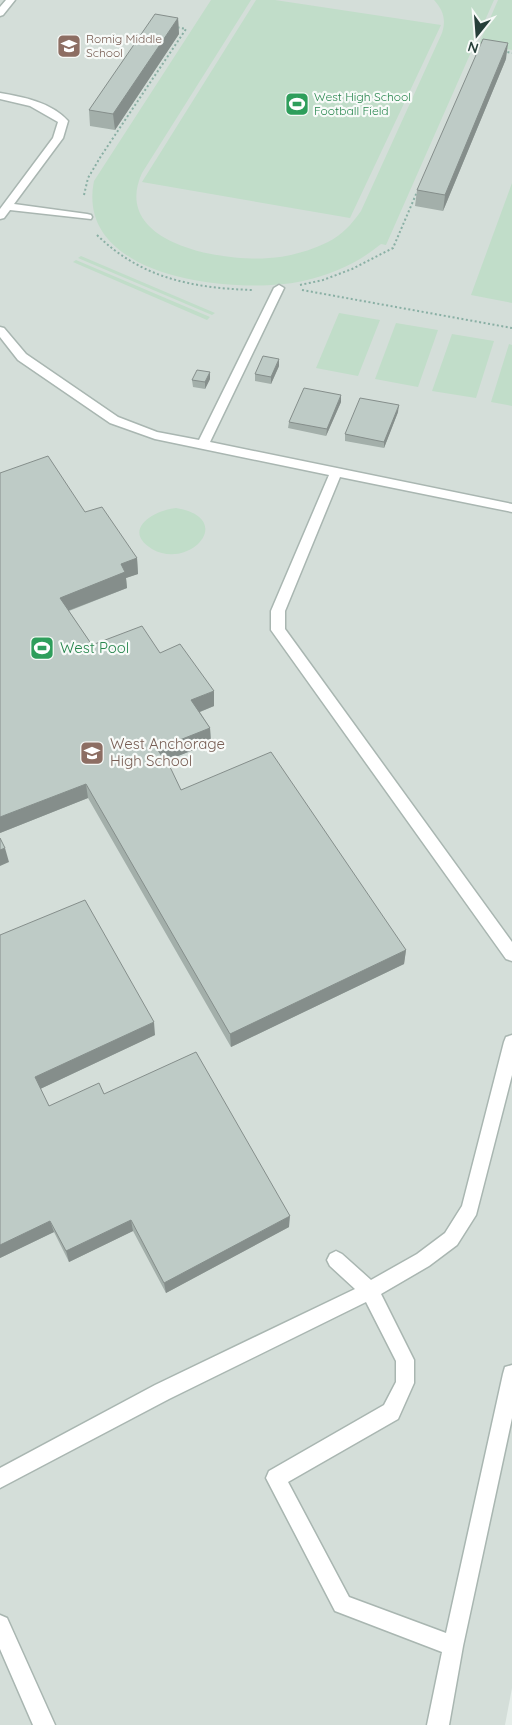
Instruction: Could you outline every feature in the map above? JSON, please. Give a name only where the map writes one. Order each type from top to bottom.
[{"type":"lane","points":[[0,13],[11,0]]},
{"type":"lane","points":[[0,96],[28,101],[50,110],[64,122],[58,138],[0,216]]},
{"type":"lane","points":[[7,206],[87,217]]},
{"type":"lane","points":[[203,445],[284,288]]},
{"type":"lane","points":[[0,330],[22,356],[114,420],[155,435],[512,508]]},
{"type":"lane","points":[[336,472],[278,611],[278,630],[512,954]]},
{"type":"lane","points":[[0,1478],[162,1392],[370,1291],[423,1260],[450,1239],[470,1209],[512,1042]]},
{"type":"lane","points":[[336,1260],[370,1291],[405,1360],[405,1383],[391,1412],[276,1478],[342,1604],[453,1646]]},
{"type":"lane","points":[[438,1725],[453,1646],[512,1374]]},
{"type":"lane","points":[[0,1625],[44,1725]]},
{"type":"path","points":[[173,27],[186,29],[88,178],[83,197],[87,217],[93,230],[106,246],[130,262],[161,276],[195,285],[236,290],[284,288],[323,280],[352,269],[393,248],[419,188]]},
{"type":"path","points":[[498,50],[512,53]]},
{"type":"path","points":[[284,288],[512,328]]},
{"type":"shaded area","name":"West Anchorage High School","points":[[0,0],[512,0],[512,1688],[505,1725],[0,1725]]},
{"type":"green space","points":[[211,0],[251,0],[142,173],[136,197],[142,216],[156,232],[176,243],[200,251],[249,258],[276,257],[306,251],[333,239],[350,225],[361,211],[442,33],[443,16],[434,0],[494,0],[386,245],[381,244],[354,262],[314,278],[275,285],[240,285],[203,282],[167,273],[134,260],[109,240],[95,214],[94,181]]},
{"type":"green space","name":"West High School Football Field","points":[[256,0],[275,0],[441,25],[350,218],[142,182]]},
{"type":"green space","points":[[498,0],[512,0],[512,50],[479,44]]},
{"type":"green space","points":[[512,183],[512,303],[471,295]]},
{"type":"green space","points":[[81,256],[215,313],[212,315],[78,258]]},
{"type":"green space","points":[[76,260],[210,317],[207,320],[73,262]]},
{"type":"green space","points":[[339,313],[380,320],[358,376],[316,368]]},
{"type":"green space","points":[[396,323],[438,330],[418,387],[375,379]]},
{"type":"green space","points":[[452,334],[494,341],[476,398],[432,391]]},
{"type":"green space","points":[[509,344],[512,345],[512,406],[491,402]]},
{"type":"green space","points":[[176,508],[194,514],[203,522],[205,531],[201,540],[192,548],[180,553],[166,554],[152,549],[143,542],[140,528],[151,517]]},
{"type":"building","points":[[155,14],[178,18],[113,114],[89,110]]},
{"type":"building","points":[[483,39],[508,43],[445,195],[417,190]]},
{"type":"building","points":[[263,356],[279,359],[271,377],[255,374]]},
{"type":"building","points":[[197,370],[210,372],[205,382],[192,380]]},
{"type":"building","points":[[304,388],[341,395],[327,429],[289,422]]},
{"type":"building","points":[[360,398],[399,405],[384,442],[345,434]]},
{"type":"building","name":"West Anchorage High School","points":[[48,456],[85,512],[102,507],[137,558],[121,564],[125,572],[60,598],[92,645],[142,626],[160,653],[180,644],[214,691],[191,700],[210,728],[157,749],[171,769],[181,790],[271,752],[406,950],[230,1034],[86,784],[0,817],[0,473]]},
{"type":"building","points":[[0,838],[5,848],[0,850]]},
{"type":"building","points":[[85,900],[154,1022],[35,1077],[49,1106],[99,1083],[104,1094],[196,1052],[290,1216],[164,1283],[131,1220],[66,1251],[50,1221],[0,1245],[0,935]]},
{"type":"place","name":"Romig Middle School","points":[[69,46]]},
{"type":"place","name":"West High School Football Field","points":[[297,104]]},
{"type":"place","name":"West Pool","points":[[42,648]]},
{"type":"place","name":"West Anchorage High School","points":[[92,753]]}]
